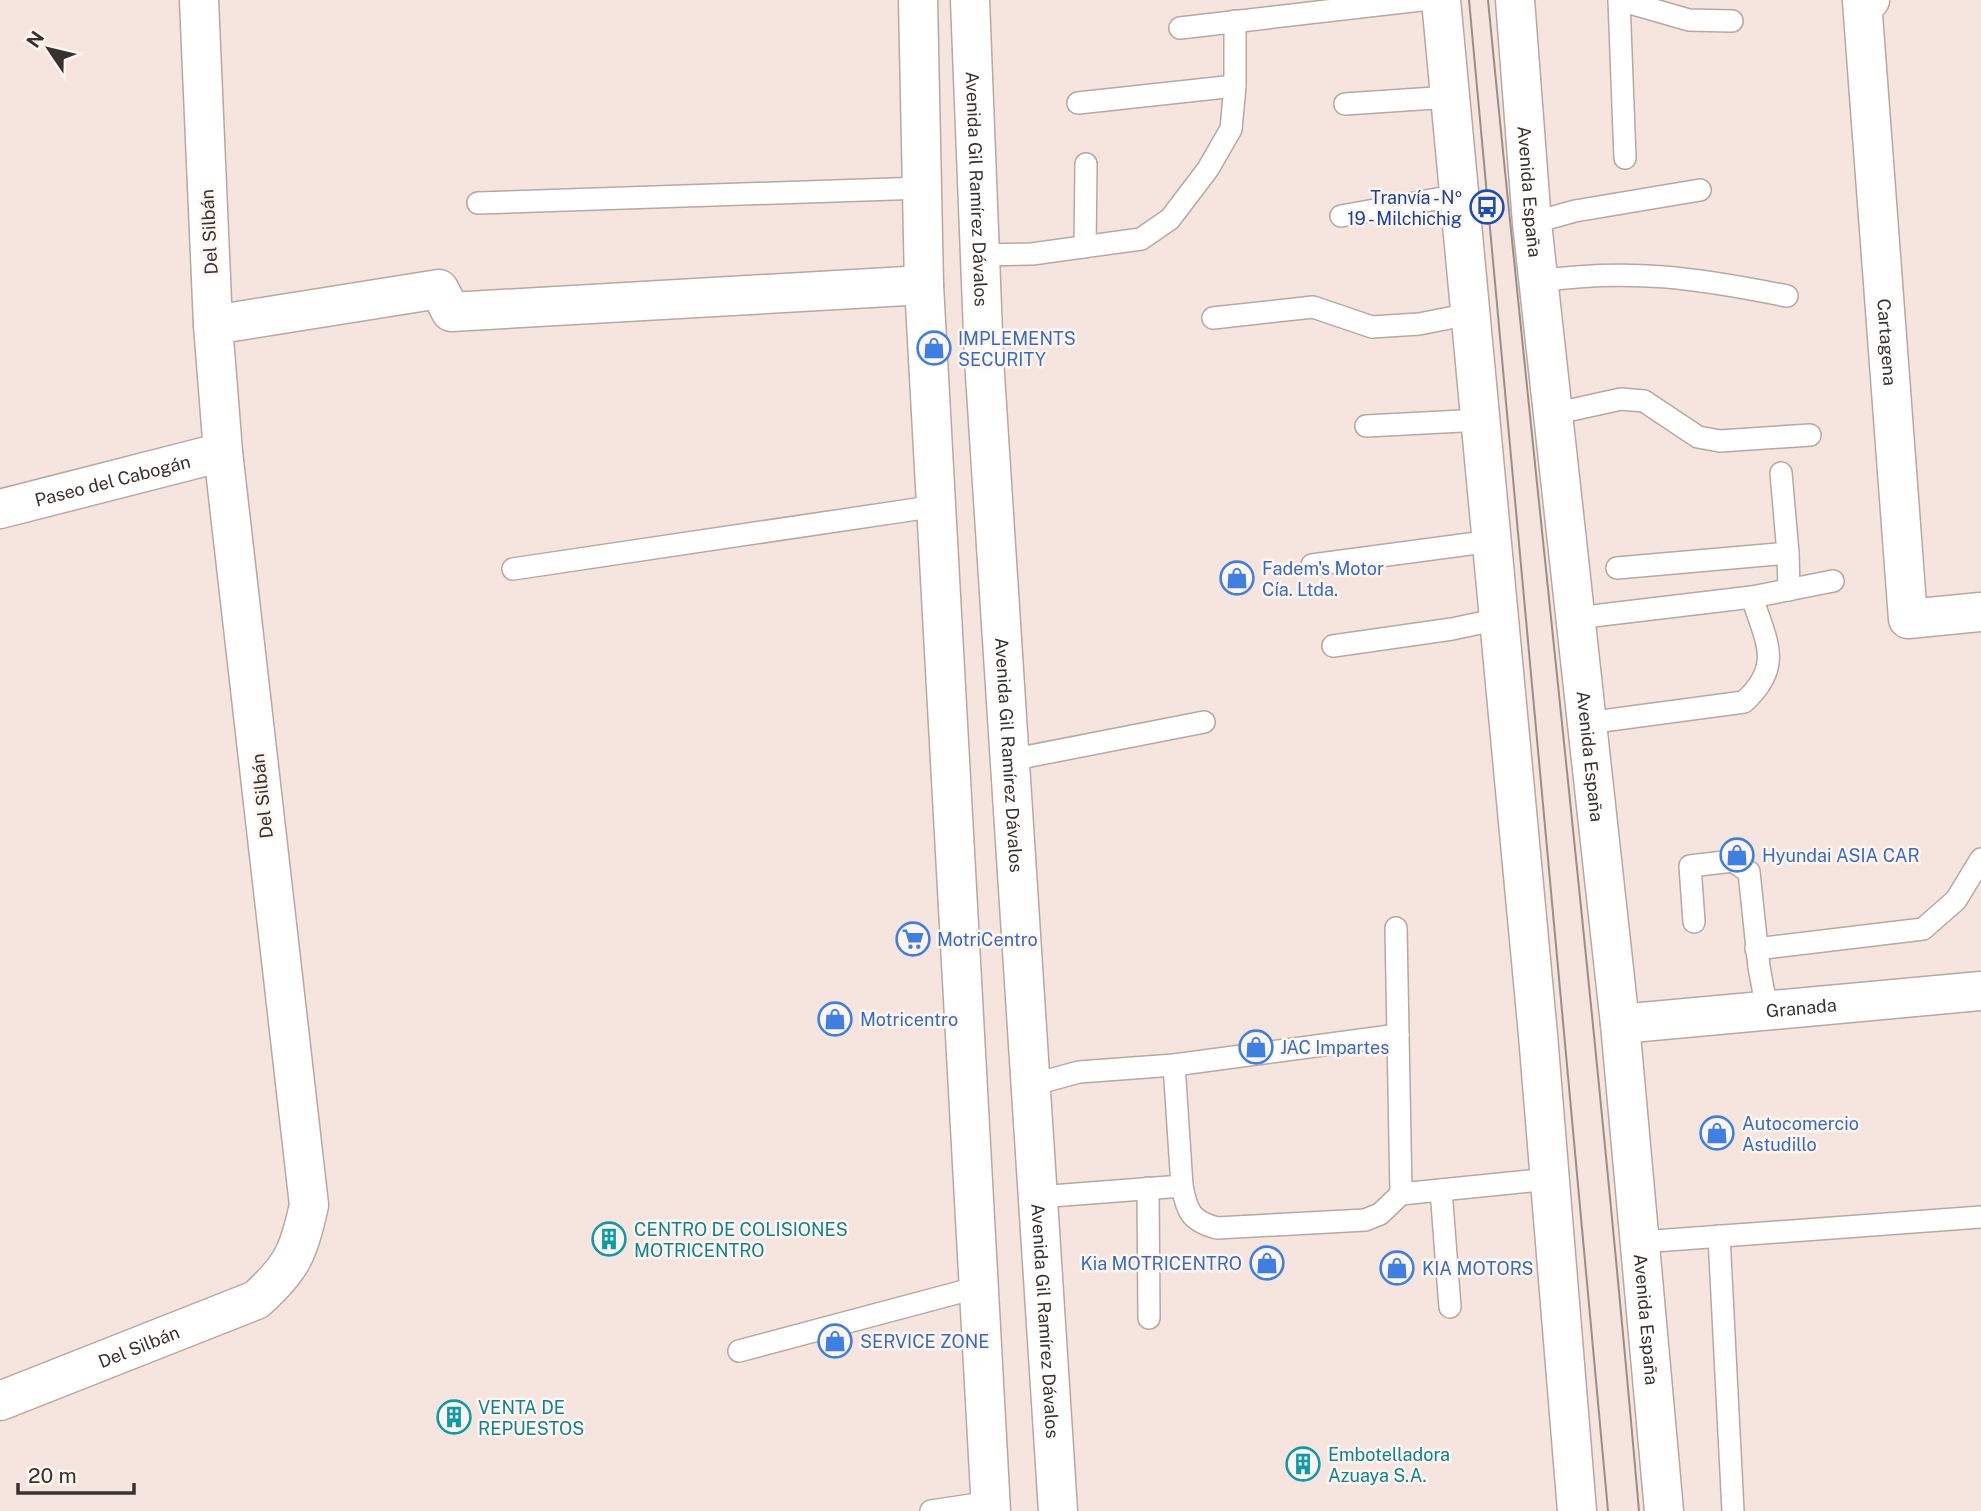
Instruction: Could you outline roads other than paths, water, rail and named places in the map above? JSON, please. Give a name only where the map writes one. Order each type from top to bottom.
[{"type":"main road","name":"Del Silbán","points":[[0,1401],[256,1300],[284,1275],[301,1241],[309,1205],[223,452],[213,325],[199,0]]},
{"type":"main road","points":[[918,0],[925,285],[991,1506]]},
{"type":"main road","name":"Avenida Gil Ramírez Dávalos","points":[[970,0],[980,255],[1058,1511]]},
{"type":"main road","points":[[1441,0],[1550,1179],[1577,1511]]},
{"type":"main road","name":"Cartagena","points":[[1871,0],[1861,1],[1908,619],[1981,612]]},
{"type":"main road","name":"Avenida España","points":[[1522,1],[1532,223],[1620,1024],[1664,1511]]},
{"type":"main road","points":[[213,325],[439,289],[451,312],[925,285]]},
{"type":"main road","name":"Paseo del Cabogán","points":[[0,509],[223,452]]},
{"type":"main road","name":"Granada","points":[[1620,1024],[1981,991]]},
{"type":"lane","points":[[1180,28],[1421,0]]},
{"type":"lane","points":[[1625,158],[1619,0],[1689,20],[1732,21]]},
{"type":"lane","points":[[980,255],[1032,254],[1141,239],[1170,219],[1208,169],[1231,130],[1235,86],[1234,21]]},
{"type":"lane","points":[[1077,103],[1235,86]]},
{"type":"lane","points":[[1345,104],[1450,97]]},
{"type":"lane","points":[[1085,247],[1086,164]]},
{"type":"lane","points":[[478,203],[922,187]]},
{"type":"lane","points":[[1532,223],[1575,211],[1700,190]]},
{"type":"lane","points":[[1341,216],[1460,195]]},
{"type":"lane","points":[[1539,281],[1627,272],[1672,275],[1787,296]]},
{"type":"lane","points":[[1213,318],[1313,307],[1372,327],[1419,324],[1470,314]]},
{"type":"lane","points":[[1553,414],[1621,399],[1644,401],[1698,437],[1720,442],[1810,435]]},
{"type":"lane","points":[[1366,426],[1480,420]]},
{"type":"lane","points":[[1781,473],[1789,590]]},
{"type":"lane","points":[[513,569],[937,506]]},
{"type":"lane","points":[[1312,565],[1492,541]]},
{"type":"lane","points":[[1617,568],[1788,553]]},
{"type":"lane","points":[[1576,618],[1752,597],[1833,582]]},
{"type":"lane","points":[[1587,723],[1744,702],[1758,689],[1769,670],[1768,650],[1752,597]]},
{"type":"lane","points":[[1333,646],[1452,629],[1499,619]]},
{"type":"lane","points":[[1010,760],[1204,722]]},
{"type":"lane","points":[[1756,949],[1923,929],[1956,900],[1981,859]]},
{"type":"lane","points":[[1694,922],[1690,866],[1733,861],[1749,872],[1756,949],[1767,1010]]},
{"type":"lane","points":[[1396,928],[1401,1194]]},
{"type":"lane","points":[[1031,1085],[1079,1072],[1174,1065],[1398,1035]]},
{"type":"lane","points":[[1174,1065],[1182,1186],[1186,1207],[1198,1223],[1217,1228],[1364,1220],[1380,1214],[1401,1194],[1550,1179]]},
{"type":"lane","points":[[1038,1198],[1182,1186]]},
{"type":"lane","points":[[1148,1188],[1149,1318]]},
{"type":"lane","points":[[1441,1190],[1450,1307]]},
{"type":"lane","points":[[1641,1242],[1981,1217]]},
{"type":"lane","points":[[1720,1236],[1733,1511]]},
{"type":"lane","points":[[739,1351],[979,1287]]},
{"type":"lane","points":[[931,1511],[991,1506]]},
{"type":"tram line","points":[[1469,0],[1608,1511]]},
{"type":"tram line","points":[[1488,0],[1604,1133],[1639,1511]]},
{"type":"place","name":"Tranvía - Nº 19 - Milchichig","points":[[1487,207]]},
{"type":"place","name":"IMPLEMENTS SECURITY","points":[[934,348]]},
{"type":"place","name":"Fadem's Motor Cía. Ltda.","points":[[1237,578]]},
{"type":"place","name":"Hyundai ASIA CAR","points":[[1737,855]]},
{"type":"place","name":"MotriCentro","points":[[913,939]]},
{"type":"place","name":"Motricentro","points":[[835,1019]]},
{"type":"place","name":"JAC Impartes","points":[[1256,1047]]},
{"type":"place","name":"Autocomercio Astudillo","points":[[1717,1133]]},
{"type":"place","name":"CENTRO DE COLISIONES MOTRICENTRO","points":[[609,1239]]},
{"type":"place","name":"Kia MOTRICENTRO","points":[[1267,1263]]},
{"type":"place","name":"KIA MOTORS","points":[[1397,1268]]},
{"type":"place","name":"SERVICE ZONE","points":[[835,1341]]},
{"type":"place","name":"VENTA DE REPUESTOS","points":[[454,1417]]},
{"type":"place","name":"Embotelladora Azuaya S.A.","points":[[1303,1464]]}]
